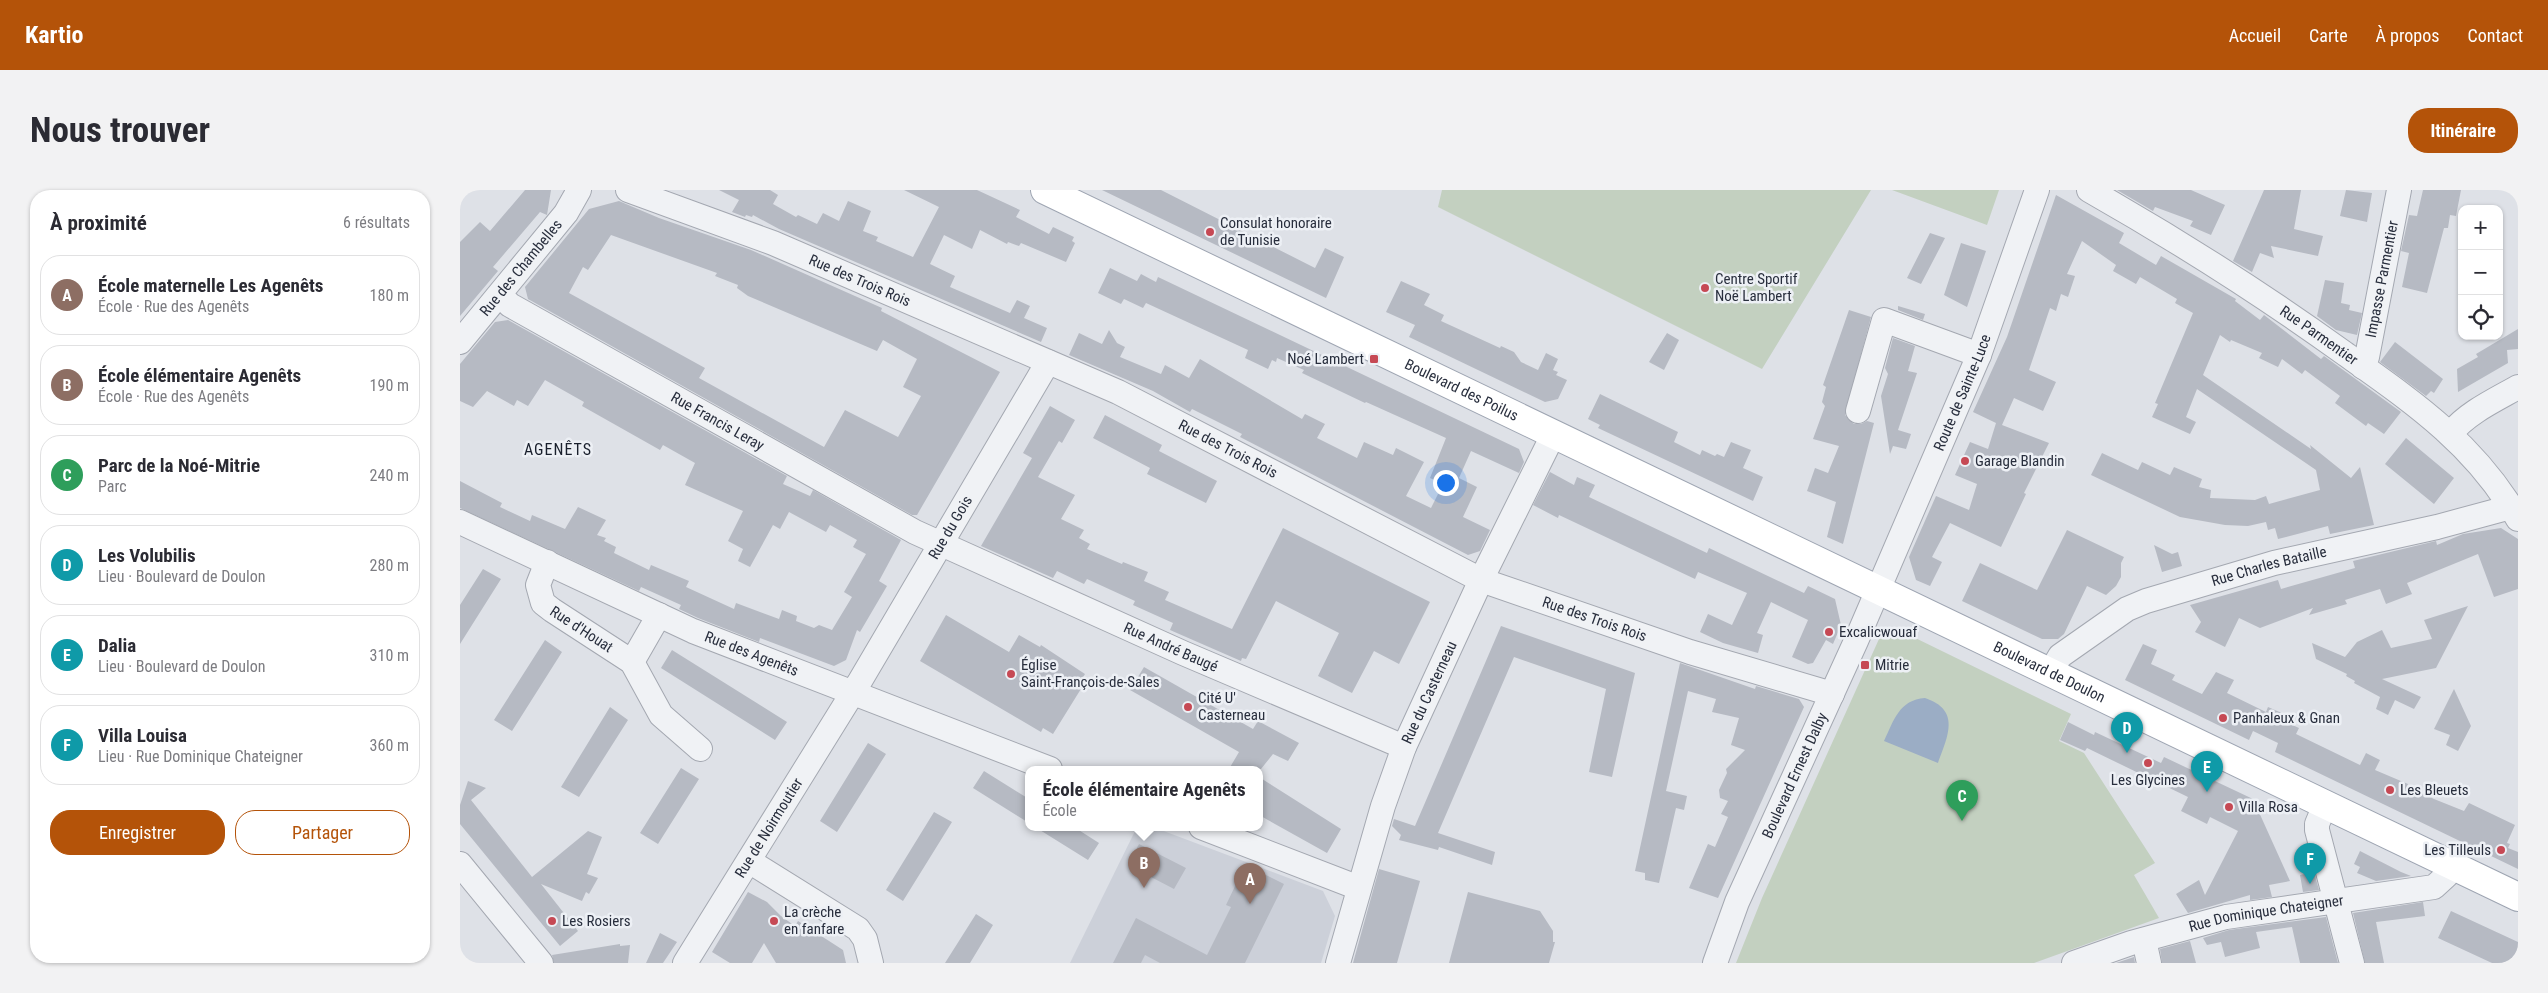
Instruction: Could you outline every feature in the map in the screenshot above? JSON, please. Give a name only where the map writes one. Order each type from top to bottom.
[{"type":"main road","name":"Boulevard des Poilus","points":[[1044,190],[1878,590]]},
{"type":"main road","name":"Boulevard de Doulon","points":[[1878,590],[2518,898]]},
{"type":"street","name":"Rue des Chambelles","points":[[460,342],[566,213],[579,190]]},
{"type":"street","name":"Rue des Trois Rois","points":[[628,190],[773,243],[1118,392],[1481,580],[1690,652],[1832,694]]},
{"type":"street","name":"Route de Sainte-Luce","points":[[1878,590],[1979,354],[2037,190]]},
{"type":"street","name":"Rue Parmentier","points":[[2089,190],[2270,299],[2363,366],[2451,433],[2478,462],[2514,513]]},
{"type":"street","name":"Impasse Parmentier","points":[[2363,366],[2367,357],[2399,190]]},
{"type":"street","name":"Rue Francis Leray","points":[[500,295],[510,305],[940,544]]},
{"type":"street","points":[[1858,410],[1884,320],[1979,354]]},
{"type":"street","name":"Rue du Gois","points":[[852,693],[1048,362]]},
{"type":"street","points":[[2451,433],[2455,427],[2485,406],[2518,387]]},
{"type":"street","name":"Rue du Casterneau","points":[[1338,963],[1383,806],[1404,747],[1481,580],[1553,435]]},
{"type":"street","name":"Rue Charles Bataille","points":[[2050,673],[2060,656],[2128,609],[2146,601],[2274,563],[2437,527],[2514,513]]},
{"type":"street","name":"Rue des Agenêts","points":[[460,522],[693,631],[1042,766]]},
{"type":"street","name":"Rue André Baugé","points":[[940,544],[1182,653],[1404,747]]},
{"type":"street","name":"Rue d'Houat","points":[[547,562],[538,585],[544,602],[552,610],[632,662],[661,715],[700,749]]},
{"type":"street","name":"Boulevard Ernest Dalby","points":[[1715,963],[1737,902],[1878,590]]},
{"type":"street","points":[[632,662],[659,615]]},
{"type":"street","name":"Rue de Noirmoutier","points":[[685,963],[852,693]]},
{"type":"street","points":[[2325,805],[2317,824],[2317,830],[2352,963]]},
{"type":"street","points":[[1211,831],[1360,888]]},
{"type":"street","points":[[749,861],[858,929],[865,939],[871,963]]},
{"type":"street","points":[[460,864],[541,963]]},
{"type":"street","name":"Rue Dominique Chateigner","points":[[2074,963],[2226,916],[2434,887],[2446,876],[2451,865]]},
{"type":"street","points":[[2144,940],[2149,963]]},
{"type":"shaded area","points":[[1135,831],[1164,831],[1323,891],[1335,916],[1321,963],[1070,963]]},
{"type":"green space","name":"Centre Sportif Noë Lambert","points":[[1442,190],[1871,190],[1762,369],[1438,207]]},
{"type":"green space","points":[[1892,190],[1999,190],[1987,225]]},
{"type":"green space","points":[[1901,631],[2071,714],[2059,741],[2084,753],[2155,863],[2134,875],[2159,918],[2034,963],[1736,963],[1762,898],[1879,639]]},
{"type":"water","points":[[1925,698],[1944,709],[1948,717],[1948,734],[1938,763],[1884,741],[1903,707],[1916,700]]},
{"type":"building","points":[[525,190],[551,190],[547,215],[540,212],[493,267],[498,271],[460,316],[460,242],[480,222],[490,231]]},
{"type":"building","points":[[719,190],[770,190],[778,195],[773,204],[796,217],[798,215],[817,224],[823,213],[839,221],[848,201],[871,211],[863,231],[878,237],[876,241],[913,257],[939,207],[904,190],[977,190],[1020,210],[1016,217],[1049,234],[1053,227],[1074,237],[1072,241],[1075,243],[1066,262],[1021,243],[1019,246],[1008,242],[1007,244],[980,230],[972,249],[944,235],[930,264],[955,276],[950,287],[1010,313],[1017,300],[1030,306],[1024,318],[1047,328],[1041,342],[779,229],[753,215],[752,217],[746,215],[745,217],[732,212],[739,200]]},
{"type":"building","points":[[1102,190],[1161,190],[1315,268],[1325,248],[1344,257],[1326,298]]},
{"type":"building","points":[[2117,190],[2191,190],[2225,205],[2211,235],[2190,226],[2193,221],[2155,207],[2153,211]]},
{"type":"building","points":[[2264,190],[2301,190],[2294,229],[2323,236],[2318,256],[2271,246],[2274,258],[2260,253],[2252,272],[2233,261]]},
{"type":"building","points":[[2346,190],[2372,193],[2367,222],[2340,216]]},
{"type":"building","points":[[2423,190],[2461,190],[2456,216],[2450,215],[2448,228],[2444,228],[2427,293],[2402,287],[2409,253],[2401,251],[2409,215],[2417,216]]},
{"type":"building","points":[[2056,195],[2124,233],[2119,243],[2156,265],[2161,256],[2236,299],[2235,301],[2260,320],[2264,315],[2321,359],[2324,356],[2401,412],[2384,434],[2368,423],[2366,426],[2335,403],[2340,396],[2305,370],[2302,374],[2282,359],[2278,367],[2259,358],[2262,353],[2231,340],[2230,342],[2220,335],[2203,375],[2311,449],[2310,445],[2351,478],[2360,467],[2374,525],[2330,534],[2328,526],[2278,539],[2275,528],[2268,530],[2266,522],[2248,526],[2225,525],[2180,517],[2091,475],[2102,453],[2138,470],[2142,462],[2170,475],[2174,467],[2202,479],[2199,487],[2211,490],[2210,498],[2255,500],[2266,496],[2269,504],[2320,490],[2316,470],[2197,389],[2186,417],[2196,422],[2190,434],[2152,417],[2158,404],[2155,403],[2193,313],[2175,303],[2177,299],[2140,277],[2136,284],[2113,271],[2116,265],[2082,241],[2067,274],[2075,276],[2068,297],[2061,294],[2056,311],[2050,308],[2029,370],[2056,382],[2043,411],[2014,398],[2002,425],[2049,443],[2024,493],[2026,494],[2001,547],[1950,523],[1932,557],[1942,562],[1930,586],[1916,580],[1909,557],[1936,496],[1969,510],[1977,484],[1955,475],[1970,442],[1988,449],[1996,423],[1973,412],[2007,337]]},
{"type":"building","points":[[619,201],[659,218],[751,250],[882,308],[881,311],[1000,372],[917,515],[912,515],[528,299],[525,287],[589,209]],"holes":[[[611,235],[717,273],[715,276],[738,285],[737,288],[748,296],[877,351],[883,340],[917,359],[903,387],[921,396],[898,437],[845,410],[824,447],[699,378],[705,368],[569,293],[583,267],[588,270]]]},
{"type":"building","points":[[1930,233],[1945,238],[1921,284],[1907,278]]},
{"type":"building","points":[[1961,243],[1986,251],[1967,307],[1944,295]]},
{"type":"building","points":[[1110,268],[1137,281],[1141,274],[1156,282],[1158,277],[1519,449],[1524,462],[1519,473],[1471,451],[1459,478],[1477,487],[1463,517],[1490,530],[1480,551],[1468,555],[1240,437],[1242,434],[1192,409],[1190,412],[1153,391],[1069,355],[1079,333],[1102,344],[1109,330],[1117,343],[1125,347],[1120,357],[1161,374],[1165,365],[1189,378],[1200,359],[1302,419],[1305,414],[1325,424],[1317,438],[1357,458],[1364,442],[1393,455],[1396,448],[1424,462],[1406,496],[1431,508],[1443,484],[1430,478],[1446,438],[1365,403],[1302,373],[1304,370],[1277,358],[1276,362],[1272,360],[1268,369],[1245,358],[1248,350],[1146,303],[1143,308],[1124,299],[1121,304],[1098,293]]},
{"type":"building","points":[[2325,280],[2344,283],[2341,303],[2350,305],[2349,310],[2362,313],[2357,335],[2336,330],[2317,316]]},
{"type":"building","points":[[1401,281],[1430,294],[1424,305],[1444,315],[1441,321],[1500,348],[1501,346],[1514,352],[1521,362],[1538,370],[1546,353],[1558,359],[1553,370],[1558,372],[1556,375],[1567,380],[1558,399],[1545,402],[1409,337],[1415,325],[1386,312]]},
{"type":"building","points":[[1898,306],[1925,314],[1923,320],[1898,310]]},
{"type":"building","points":[[1849,310],[1871,317],[1845,415],[1854,424],[1861,424],[1867,421],[1874,423],[1843,544],[1827,537],[1836,502],[1807,491],[1815,468],[1828,473],[1839,446],[1813,439],[1825,406],[1822,402],[1826,387],[1823,385]]},
{"type":"building","points":[[508,320],[787,476],[783,484],[810,496],[813,490],[901,540],[879,581],[887,586],[860,632],[857,630],[846,660],[834,666],[760,638],[759,642],[698,618],[679,609],[681,605],[641,587],[639,591],[460,508],[460,481],[502,503],[500,507],[530,521],[532,515],[565,529],[578,507],[606,520],[597,535],[606,538],[604,541],[616,547],[614,553],[649,570],[651,565],[689,581],[686,587],[734,609],[736,603],[779,619],[782,610],[797,616],[796,621],[814,628],[819,625],[832,630],[852,597],[844,592],[866,554],[853,547],[857,540],[830,525],[826,532],[789,512],[780,529],[773,525],[750,567],[738,561],[743,549],[728,541],[743,511],[685,485],[695,463],[663,445],[660,450],[582,406],[584,402],[545,380],[528,406],[517,400],[514,406],[487,391],[473,407],[460,401],[460,364],[495,322]]},
{"type":"building","points":[[2518,329],[2518,349],[2507,350],[2508,363],[2458,392],[2457,369],[2478,357],[2476,354],[2500,340],[2503,340],[2503,338]]},
{"type":"building","points":[[1667,333],[1679,340],[1664,370],[1649,362]]},
{"type":"building","points":[[1893,338],[1915,346],[1908,371],[1917,373],[1898,430],[1911,434],[1906,449],[1893,446],[1890,454],[1881,396],[1888,374],[1885,368]]},
{"type":"building","points":[[2395,342],[2443,379],[2434,393],[2431,391],[2426,396],[2380,362]]},
{"type":"building","points":[[1600,394],[1678,432],[1674,442],[1700,455],[1702,450],[1715,456],[1717,454],[1724,457],[1731,442],[1751,450],[1743,468],[1763,477],[1753,501],[1598,428],[1600,425],[1588,419]]},
{"type":"building","points":[[1050,406],[1075,420],[1062,443],[1059,441],[1038,477],[1075,495],[1061,519],[1084,530],[1079,538],[1090,544],[1087,549],[1122,564],[1123,562],[1148,572],[1144,581],[1169,592],[1165,600],[1232,629],[1283,528],[1430,602],[1399,664],[1374,651],[1352,693],[1318,676],[1339,633],[1276,601],[1246,659],[1242,658],[1241,661],[1170,630],[1173,623],[1133,605],[1135,601],[1087,579],[1084,584],[1057,571],[1053,578],[981,546],[1032,458],[1023,453]]},
{"type":"building","points":[[1105,415],[1162,445],[1159,451],[1217,481],[1206,503],[1147,474],[1150,468],[1093,438]]},
{"type":"building","points":[[2406,438],[2454,478],[2434,504],[2385,464]]},
{"type":"building","points":[[1550,472],[1574,485],[1577,477],[1595,485],[1589,497],[1707,553],[1709,548],[1804,593],[1808,586],[1835,599],[1841,625],[1833,644],[1826,640],[1813,663],[1808,664],[1792,657],[1808,620],[1771,602],[1757,633],[1763,635],[1758,653],[1723,643],[1700,632],[1708,614],[1732,625],[1747,593],[1698,572],[1695,579],[1559,515],[1558,518],[1533,505]]},
{"type":"building","points":[[2501,528],[2518,539],[2518,589],[2494,597],[2478,554],[2407,583],[2412,594],[2386,604],[2380,589],[2345,600],[2347,604],[2309,615],[2313,608],[2260,628],[2239,618],[2225,647],[2195,632],[2201,622],[2190,605],[2278,580],[2281,589],[2355,568],[2353,561],[2436,541],[2437,545],[2463,534]]},
{"type":"building","points":[[2067,530],[2124,557],[2121,563],[2121,577],[2116,586],[2106,595],[2087,586],[2064,634],[2058,639],[2042,639],[1962,601],[1980,563],[2037,590]]},
{"type":"building","points":[[2154,545],[2172,554],[2178,552],[2182,566],[2162,572]]},
{"type":"building","points":[[483,569],[501,579],[460,644],[460,605]]},
{"type":"building","points":[[2468,606],[2436,668],[2382,679],[2421,697],[2414,709],[2395,700],[2388,715],[2376,709],[2380,697],[2354,683],[2355,681],[2346,676],[2347,674],[2316,659],[2312,643],[2345,657],[2357,642],[2382,630],[2391,648],[2432,639],[2424,620]]},
{"type":"building","name":"Église Saint-François-de-Sales","points":[[946,615],[1009,652],[1019,635],[1040,647],[1041,645],[1085,674],[1080,682],[1084,684],[1053,734],[1043,728],[1041,732],[920,661]]},
{"type":"building","points":[[1501,626],[1635,673],[1612,777],[1589,772],[1606,689],[1514,657],[1438,833],[1495,852],[1492,865],[1439,847],[1438,850],[1399,840],[1401,835],[1392,826],[1394,819],[1415,826]]},
{"type":"building","points":[[545,640],[562,652],[512,731],[494,720]]},
{"type":"building","points":[[2143,644],[2157,650],[2151,664],[2175,675],[2172,680],[2202,694],[2216,672],[2234,680],[2227,693],[2266,712],[2268,707],[2291,717],[2288,723],[2299,728],[2296,734],[2360,765],[2366,753],[2380,760],[2375,770],[2408,784],[2407,786],[2464,811],[2469,803],[2515,825],[2507,843],[2510,844],[2508,848],[2518,852],[2518,869],[2275,752],[2278,743],[2253,731],[2249,740],[2125,680]]},
{"type":"building","points":[[672,650],[787,722],[775,740],[661,668]]},
{"type":"building","points":[[1680,663],[1755,689],[1756,686],[1799,699],[1804,707],[1718,898],[1689,888],[1708,844],[1715,847],[1728,817],[1721,814],[1728,801],[1720,798],[1719,790],[1727,773],[1726,769],[1745,750],[1731,745],[1739,718],[1712,712],[1716,699],[1688,691],[1666,791],[1687,796],[1684,810],[1676,808],[1659,883],[1645,880],[1645,873],[1635,871]]},
{"type":"building","name":"Cité U' Casterneau","points":[[1144,667],[1253,729],[1258,721],[1299,743],[1288,761],[1273,754],[1263,766],[1231,766],[1239,752],[1130,690]]},
{"type":"building","points":[[2454,689],[2471,726],[2458,751],[2446,745],[2450,735],[2434,729]]},
{"type":"building","points":[[610,707],[628,720],[579,797],[561,787]]},
{"type":"building","points":[[2068,722],[2094,735],[2095,732],[2161,763],[2164,757],[2253,799],[2290,881],[2269,885],[2272,897],[2250,900],[2250,895],[2188,913],[2176,894],[2199,880],[2205,895],[2238,831],[2210,817],[2207,824],[2181,811],[2188,797],[2087,748],[2085,751],[2060,740]]},
{"type":"building","points":[[868,743],[886,754],[837,832],[820,821]]},
{"type":"building","points":[[681,768],[699,779],[658,844],[640,833]]},
{"type":"building","points":[[984,771],[1025,797],[1025,820],[973,788]]},
{"type":"building","points":[[1263,780],[1341,829],[1327,853],[1263,817]]},
{"type":"building","points":[[468,781],[486,788],[471,800],[532,877],[588,831],[602,837],[587,874],[598,878],[589,894],[586,892],[582,901],[541,884],[578,931],[560,946],[460,824],[460,805]]},
{"type":"building","points":[[934,812],[952,822],[903,901],[886,890]]},
{"type":"building","points":[[1041,831],[1080,831],[1099,843],[1088,860]]},
{"type":"building","points":[[1139,844],[1186,868],[1174,889],[1128,865]]},
{"type":"building","points":[[2360,851],[2411,876],[2376,881],[2357,873],[2360,867],[2354,864]]},
{"type":"building","points":[[1379,869],[1420,881],[1397,963],[1353,963]]},
{"type":"building","points":[[2314,872],[2319,890],[2303,892],[2300,875]]},
{"type":"building","points":[[1262,873],[1284,884],[1245,963],[1160,963],[1145,955],[1141,963],[1113,963],[1136,918],[1207,955],[1231,907],[1226,905],[1237,882],[1254,890]]},
{"type":"building","points":[[748,892],[767,902],[781,916],[795,926],[798,921],[843,950],[846,963],[776,963],[764,943],[752,963],[730,963],[712,952]]},
{"type":"building","points":[[1468,892],[1540,911],[1553,931],[1553,942],[1555,942],[1549,963],[1449,963]]},
{"type":"building","points":[[2423,902],[2425,916],[2376,922],[2384,963],[2365,963],[2353,913]]},
{"type":"building","points":[[2451,911],[2518,942],[2518,963],[2492,963],[2438,938]]},
{"type":"building","points":[[976,914],[993,925],[970,963],[945,963]]},
{"type":"building","points":[[2326,917],[2338,963],[2300,963],[2292,927],[2256,932],[2260,948],[2225,957],[2221,942],[2207,945],[2203,938],[2229,930]]},
{"type":"building","points":[[660,933],[677,942],[663,963],[646,963]]},
{"type":"building","points":[[2190,941],[2196,963],[2162,963],[2160,949]]},
{"type":"building","points":[[620,944],[620,946],[630,945],[628,963],[554,963],[552,955]]},
{"type":"building","points":[[2134,957],[2135,963],[2116,963]]},
{"type":"place","name":"Consulat honoraire de Tunisie","points":[[1210,232]]},
{"type":"place","name":"Centre Sportif Noë Lambert","points":[[1705,288]]},
{"type":"place","name":"Noé Lambert","points":[[1374,359]]},
{"type":"place","name":"Garage Blandin","points":[[1965,461]]},
{"type":"place","name":"Excalicwouaf","points":[[1829,632]]},
{"type":"place","name":"Mitrie","points":[[1865,665]]},
{"type":"place","name":"Église Saint-François-de-Sales","points":[[1011,674]]},
{"type":"place","name":"Cité U' Casterneau","points":[[1188,707]]},
{"type":"place","name":"Panhaleux & Gnan","points":[[2223,718]]},
{"type":"place","name":"Les Volubilis","points":[[2127,753]]},
{"type":"place","name":"Les Glycines","points":[[2148,763]]},
{"type":"place","name":"Les Bleuets","points":[[2390,790]]},
{"type":"place","name":"Dalia","points":[[2207,792]]},
{"type":"place","name":"Villa Rosa","points":[[2229,807]]},
{"type":"place","name":"Parc de la Noé-Mitrie","points":[[1962,821]]},
{"type":"place","name":"Les Tilleuls","points":[[2501,850]]},
{"type":"place","name":"Villa Louisa","points":[[2310,884]]},
{"type":"place","name":"École élémentaire Agenêts","points":[[1144,888]]},
{"type":"place","name":"École maternelle Les Agenêts","points":[[1250,904]]},
{"type":"place","name":"Les Rosiers","points":[[552,921]]},
{"type":"place","name":"La crèche en fanfare","points":[[774,921]]},
{"type":"district","name":"AGENÊTS","points":[[558,449]]}]
